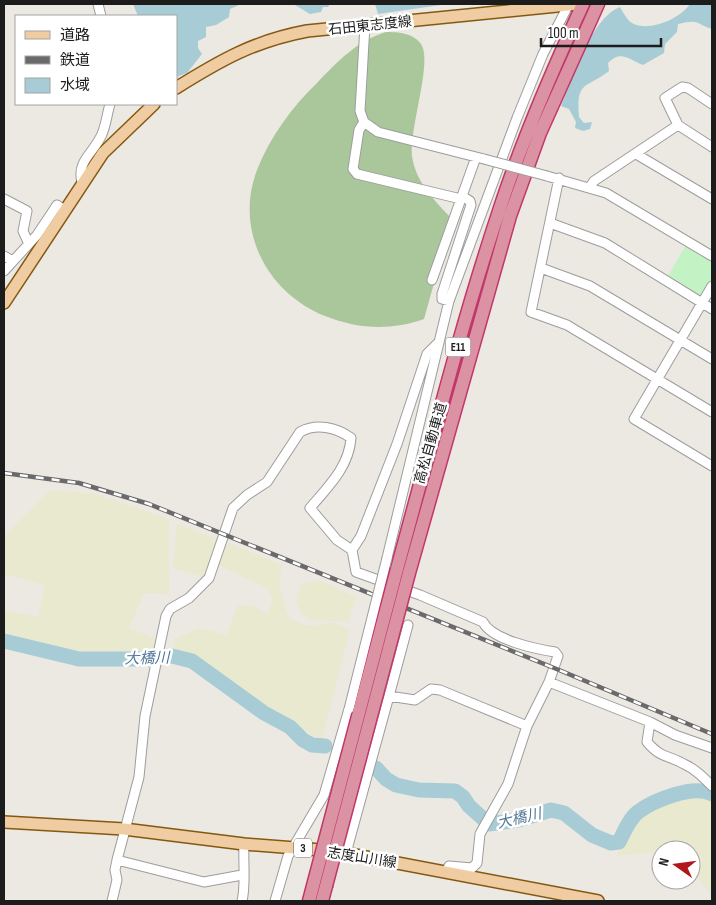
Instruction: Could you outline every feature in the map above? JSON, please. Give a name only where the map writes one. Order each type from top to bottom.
[{"type":"highway","name":"高松自動車道","points":[[309,901],[320,884],[403,571],[535,131],[583,4]]},
{"type":"highway","name":"高松自動車道","points":[[535,131],[598,4]]},
{"type":"highway","name":"高松自動車道","points":[[320,884],[322,901]]},
{"type":"main road","name":"石田東志度線","points":[[178,87],[245,48],[278,36],[571,4]]},
{"type":"main road","points":[[4,303],[102,153],[153,105]]},
{"type":"main road","name":"志度山川線","points":[[4,822],[124,829],[244,844],[346,853],[598,901]]},
{"type":"street","points":[[275,901],[283,869],[293,847],[324,795],[349,709],[422,419],[438,342],[449,301],[517,118],[543,54],[571,4]]},
{"type":"street","points":[[365,25],[360,111],[364,122],[378,132],[590,187],[623,202],[712,256]]},
{"type":"street","points":[[712,104],[688,88],[682,87],[665,98],[678,125],[712,147]]},
{"type":"street","points":[[82,182],[79,173],[83,162],[102,135],[110,105]]},
{"type":"street","points":[[364,122],[359,130],[353,168],[357,174],[461,198],[470,202],[471,206],[442,294],[442,299],[449,301]]},
{"type":"street","points":[[590,187],[594,181],[678,125]]},
{"type":"street","points":[[636,154],[712,199]]},
{"type":"street","points":[[432,280],[461,198],[480,158]]},
{"type":"street","points":[[559,178],[531,312],[567,325],[712,412]]},
{"type":"street","points":[[4,200],[27,211],[23,231],[28,242]]},
{"type":"street","points":[[4,271],[28,242],[37,235],[57,205],[64,210]]},
{"type":"street","points":[[550,223],[605,243],[712,308]]},
{"type":"street","points":[[4,256],[13,261]]},
{"type":"street","points":[[540,268],[590,286],[712,359]]},
{"type":"street","points":[[712,286],[656,378],[634,419],[712,466]]},
{"type":"street","points":[[438,342],[427,354],[394,453],[361,536],[352,550],[356,572],[420,594],[483,622],[486,629],[496,634],[535,649],[555,652],[558,656],[549,682],[527,726],[508,784],[480,834],[477,863],[472,868],[449,866],[446,872]]},
{"type":"street","points":[[112,901],[117,880],[115,870],[117,860],[139,777],[145,716],[166,616],[170,609],[189,598],[209,578],[233,508],[247,495],[267,482],[300,432],[309,427],[332,428],[342,431],[351,438],[350,450],[342,468],[310,508],[337,540],[352,550]]},
{"type":"street","points":[[346,853],[408,625]]},
{"type":"street","points":[[549,682],[650,722],[675,735],[712,748]]},
{"type":"street","points":[[389,696],[414,700],[431,690],[440,690],[527,726]]},
{"type":"street","points":[[650,722],[647,742],[657,754],[683,763],[704,776],[712,786]]},
{"type":"street","points":[[242,901],[245,890],[242,875],[244,844]]},
{"type":"street","points":[[117,860],[204,882],[242,875]]},
{"type":"green space","points":[[386,32],[410,35],[421,44],[424,53],[423,80],[414,130],[412,156],[414,166],[422,183],[452,219],[424,319],[399,325],[374,327],[350,324],[325,316],[304,306],[287,292],[272,276],[261,257],[253,236],[250,215],[251,193],[257,170],[268,146],[290,112],[332,67],[348,53],[366,40]]},
{"type":"green space","points":[[686,245],[712,259],[712,278],[701,296],[668,276]]},
{"type":"green space","points":[[50,490],[95,494],[169,519],[169,594],[144,593],[129,628],[156,639],[153,651],[71,651],[4,633],[4,610],[38,617],[45,585],[4,574],[4,537]]},
{"type":"green space","points":[[177,524],[219,540],[204,577],[173,568]]},
{"type":"green space","points":[[228,543],[282,565],[279,584],[287,614],[292,620],[307,626],[332,623],[350,629],[322,739],[270,715],[200,662],[174,652],[175,639],[199,628],[227,635],[238,605],[251,606],[268,613],[273,599],[268,589],[218,564]]},
{"type":"green space","points":[[319,580],[356,597],[348,622],[310,620],[301,613],[296,602],[301,584]]},
{"type":"green space","points":[[697,793],[712,799],[712,895],[701,882],[701,840],[651,840],[651,852],[616,856],[638,816]]},
{"type":"water","points":[[133,4],[241,4],[230,9],[229,17],[216,25],[206,27],[206,37],[198,41],[198,48],[202,54],[187,73],[178,76],[178,15],[138,15]]},
{"type":"water","points":[[283,4],[330,4],[328,7],[323,7],[321,12],[310,14],[295,5]]},
{"type":"water","points":[[375,4],[448,4],[378,14]]},
{"type":"water","points":[[690,4],[712,4],[712,29],[696,22],[678,24],[677,32],[665,44],[664,53],[643,65],[621,56],[613,59],[608,63],[609,71],[584,87],[579,97],[579,117],[584,123],[592,122],[590,129],[583,131],[575,128],[576,122],[569,109],[561,106],[584,50],[600,23],[610,13],[620,7],[632,23],[639,26],[655,25],[672,19]]},
{"type":"waterway","name":"大橋川","points":[[4,641],[79,659],[149,659],[172,656],[192,661],[264,713],[290,727],[303,740],[312,745],[325,746]]},
{"type":"waterway","name":"大橋川","points":[[376,768],[386,779],[396,785],[419,790],[455,791],[489,824],[518,820],[551,810],[564,813],[592,835],[611,843],[619,842],[632,818],[645,807],[664,798],[685,792],[704,791],[712,794]]},
{"type":"railway","points":[[4,473],[79,483],[149,504],[712,734]]}]
